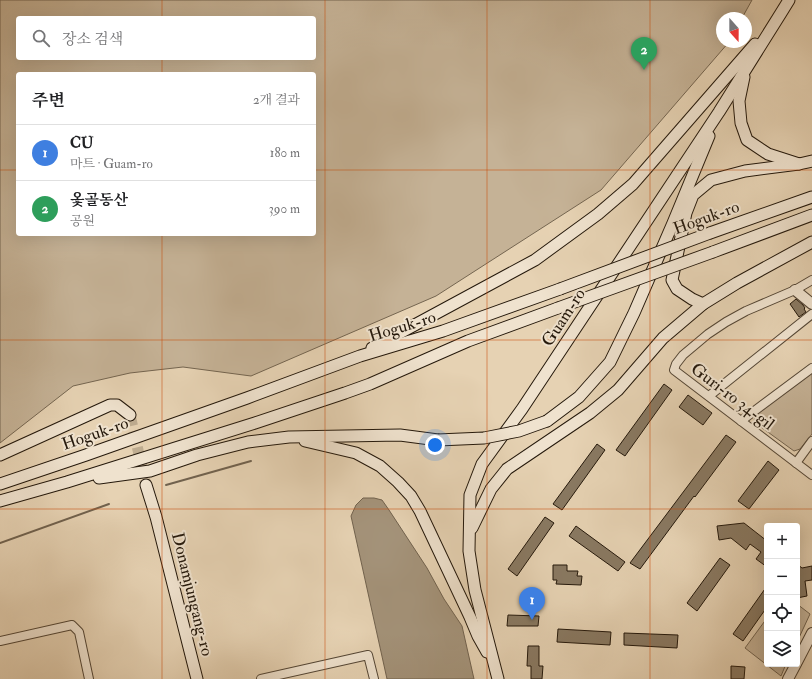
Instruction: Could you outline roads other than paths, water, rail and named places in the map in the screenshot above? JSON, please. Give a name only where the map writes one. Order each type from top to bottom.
[{"type":"main road","name":"Guam-ro","points":[[498,679],[475,590],[470,551],[470,495],[482,464],[522,409],[718,112],[788,0]]},
{"type":"main road","points":[[360,356],[375,345],[535,260],[598,214],[633,184],[781,13]]},
{"type":"main road","points":[[746,69],[739,101],[741,123],[747,140],[768,154],[799,164]]},
{"type":"main road","points":[[67,482],[150,471],[197,455],[248,442],[289,437],[400,435],[438,440],[484,438],[519,431],[547,421],[579,397],[610,362],[634,313],[664,244],[718,112]]},
{"type":"main road","points":[[703,304],[677,289],[672,280],[686,213],[693,195],[711,180],[745,171],[812,161]]},
{"type":"main road","name":"Hoguk-ro","points":[[0,484],[247,398],[360,356],[443,331],[812,197]]},
{"type":"main road","name":"Hoguk-ro","points":[[0,501],[67,482],[345,393],[370,384],[468,341],[812,215]]},
{"type":"main road","points":[[470,532],[491,489],[507,469],[590,413],[618,390],[663,338],[703,304],[737,283],[812,242]]},
{"type":"main road","points":[[0,455],[110,405],[117,405],[130,415]]},
{"type":"main road","points":[[289,437],[356,453],[380,466],[411,496],[420,511],[478,636],[495,667]]},
{"type":"main road","name":"Donamjungang-ro","points":[[146,486],[156,517],[198,679]]},
{"type":"street","name":"Guri-ro 34-gil","points":[[812,280],[796,290],[746,311],[726,322],[708,334],[683,355],[676,364],[674,370],[812,475]]},
{"type":"street","points":[[796,290],[812,304]]},
{"type":"street","points":[[709,396],[812,314]]},
{"type":"street","points":[[741,422],[812,368]]},
{"type":"street","points":[[796,463],[812,441]]},
{"type":"street","points":[[0,641],[72,625],[79,632],[89,679]]},
{"type":"street","points":[[800,656],[812,633]]},
{"type":"street","points":[[261,679],[368,655],[374,679]]},
{"type":"street","points":[[788,679],[794,667]]},
{"type":"waterway","points":[[166,485],[251,461]]},
{"type":"waterway","points":[[0,543],[109,504]]},
{"type":"tunnel","points":[[130,415],[146,485]]},
{"type":"place","name":"옻골동산","points":[[644,70]]},
{"type":"place","name":"CU","points":[[532,620]]}]
